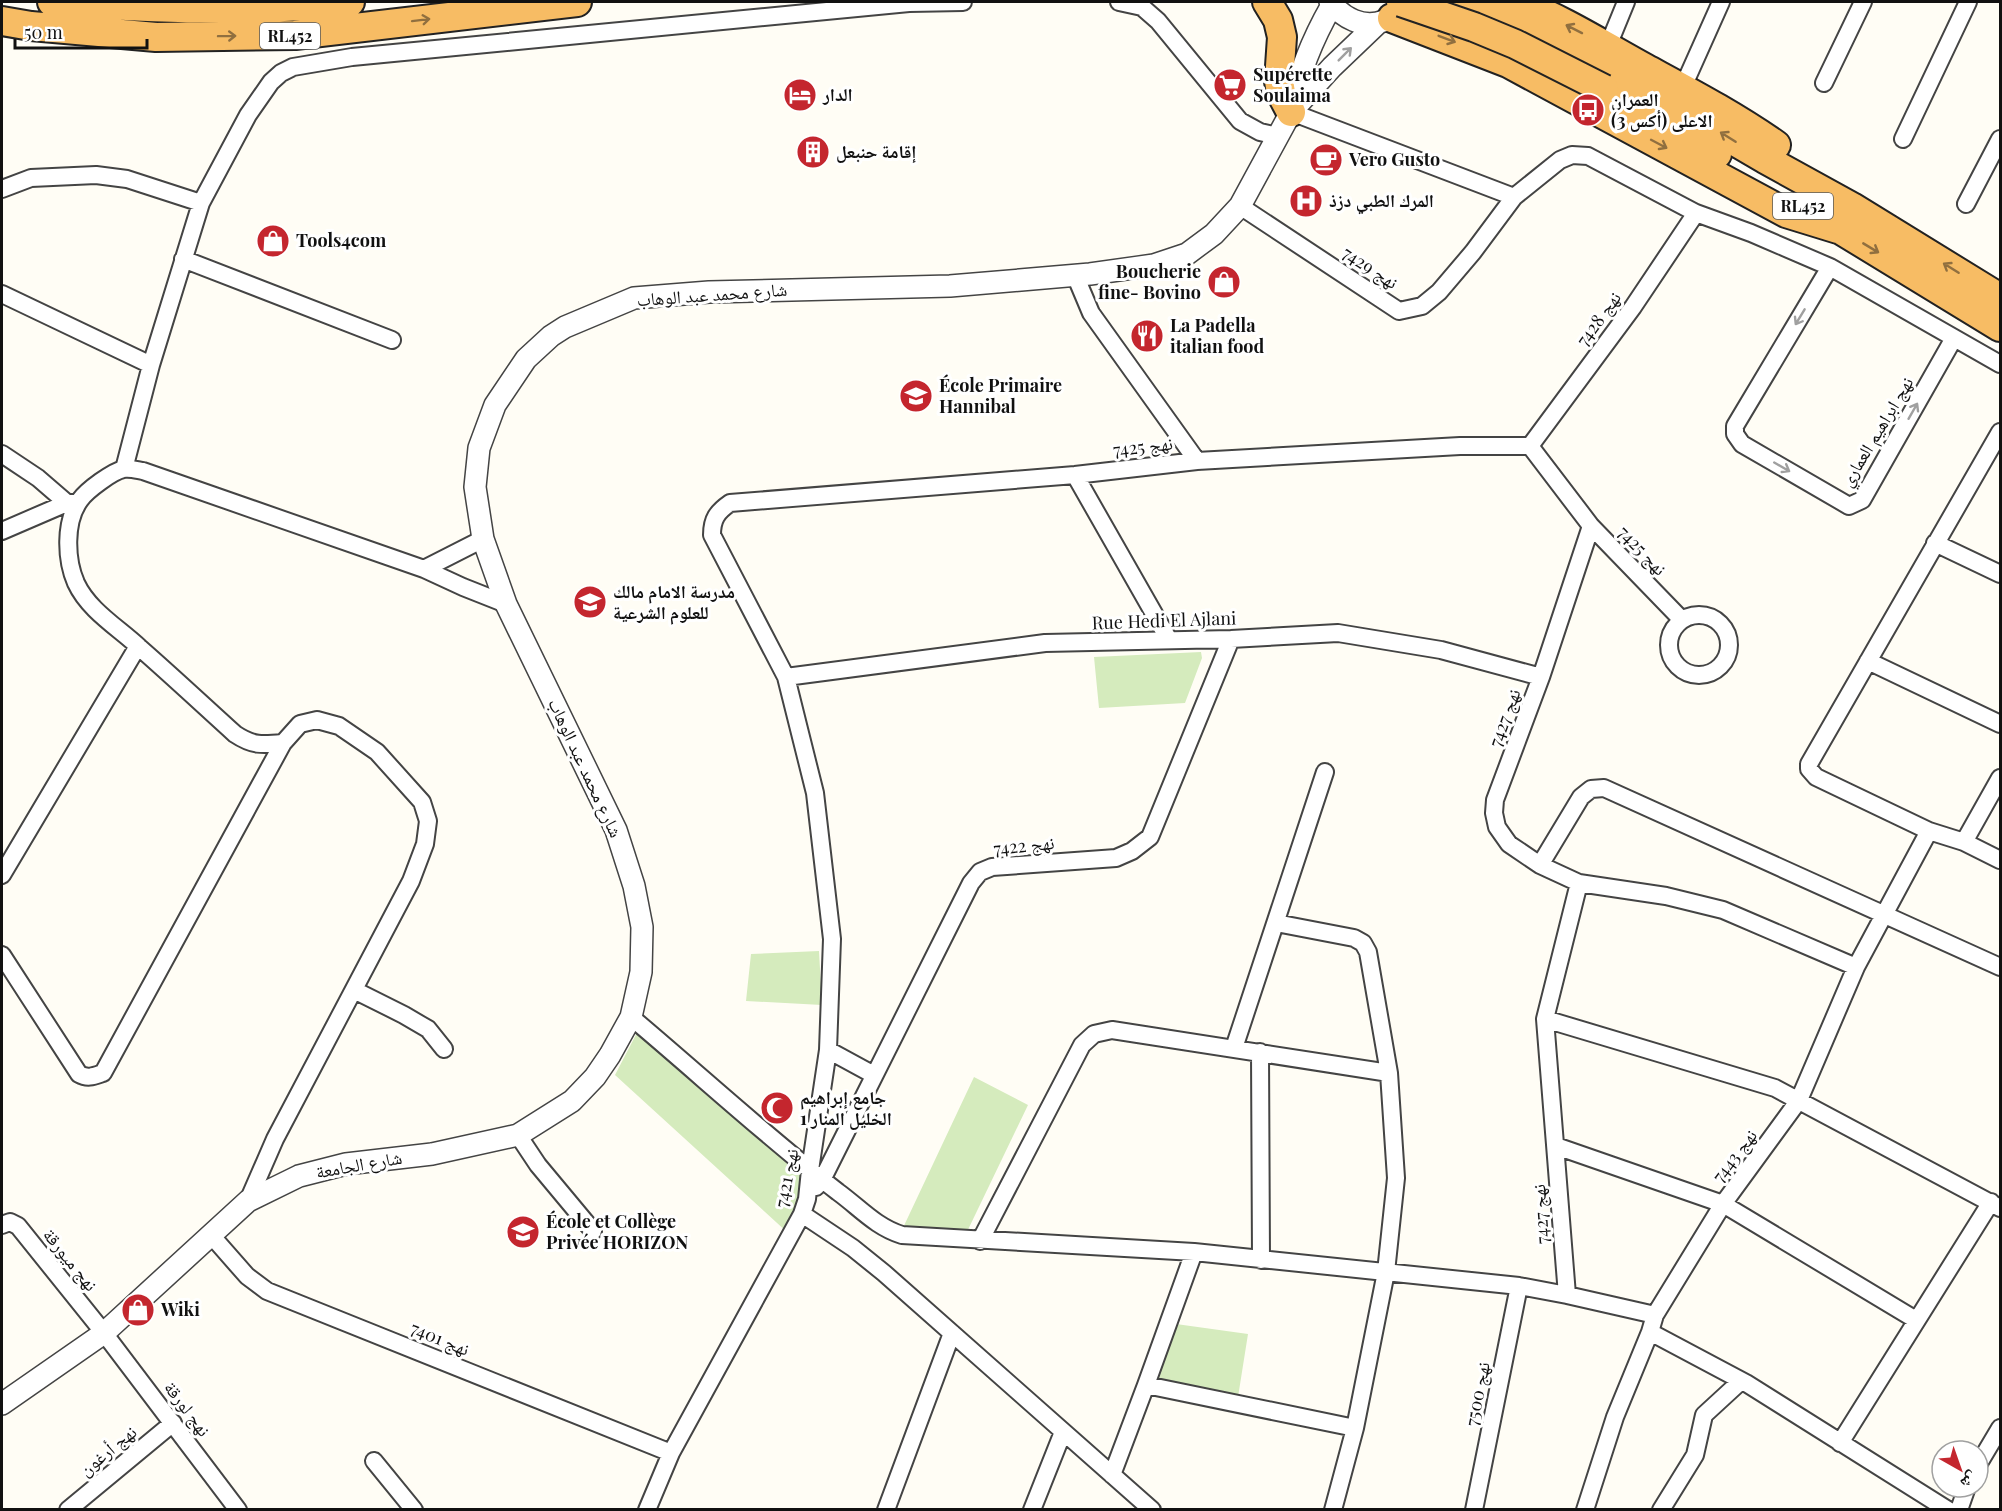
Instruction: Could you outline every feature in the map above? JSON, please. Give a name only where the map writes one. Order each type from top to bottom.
[{"type":"highway","name":"RL452","points":[[52,2],[154,9],[296,8],[350,2]]},
{"type":"highway","name":"RL452","points":[[2,21],[31,26],[156,37],[295,36],[577,2]]},
{"type":"highway","points":[[1267,2],[1278,20],[1282,37],[1279,81],[1285,103],[1284,124]]},
{"type":"highway","name":"RL452","points":[[1464,2],[1528,28],[1743,169],[2001,298]]},
{"type":"highway","points":[[1529,4],[1732,115],[1818,176],[1845,218]]},
{"type":"highway","name":"RL452","points":[[1395,11],[1474,27],[1611,81]]},
{"type":"highway","points":[[1395,11],[1508,63],[1786,213],[1845,218]]},
{"type":"highway","name":"RL452","points":[[1845,218],[2001,327]]},
{"type":"street","points":[[124,469],[151,365],[201,203],[248,115],[280,73],[292,67],[352,57],[909,3],[963,2]]},
{"type":"street","points":[[1119,2],[1142,7],[1158,21],[1240,121],[1260,132],[1284,124],[1332,67],[1395,11]]},
{"type":"street","points":[[1608,46],[1626,2]]},
{"type":"street","points":[[1683,87],[1721,2]]},
{"type":"street","points":[[1824,83],[1863,2]]},
{"type":"street","points":[[1903,139],[1968,2]]},
{"type":"street","points":[[1284,124],[1302,67],[1331,3],[1344,16],[1360,23],[1395,11]]},
{"type":"street","points":[[1284,124],[1514,196]]},
{"type":"street","name":"شارع محمد عبد الوهاب","points":[[631,1017],[641,972],[642,927],[634,886],[616,830],[506,604],[483,539],[475,487],[480,448],[495,405],[526,359],[551,336],[565,327],[634,298],[709,292],[950,286],[1154,266],[1187,254],[1214,234],[1240,206],[1284,124]]},
{"type":"street","points":[[1966,204],[2001,139]]},
{"type":"street","name":"نهج 7429","points":[[1240,206],[1399,311],[1422,306],[1438,292],[1473,252],[1514,196],[1560,160],[1572,154],[1588,156],[1696,213]]},
{"type":"street","points":[[2,189],[31,178],[96,175],[127,179],[201,203]]},
{"type":"street","points":[[1696,213],[1751,233],[1830,267],[2001,364]]},
{"type":"street","name":"نهج 7428","points":[[1530,446],[1633,307],[1696,213]]},
{"type":"street","points":[[183,258],[392,340]]},
{"type":"street","name":"نهج ابراهيم العماري","points":[[1830,267],[1736,426],[1735,434],[1742,444],[1849,506],[1862,500],[1954,338]]},
{"type":"street","points":[[1075,275],[1091,313],[1197,461]]},
{"type":"street","points":[[2,294],[151,365]]},
{"type":"street","points":[[2001,432],[1809,764],[1809,769],[1816,777],[1929,831],[1964,842],[2001,860]]},
{"type":"street","name":"نهج 7425","points":[[786,677],[712,535],[712,521],[718,511],[730,502],[1075,475],[1197,461],[1460,446],[1530,446],[1591,526],[1682,620]]},
{"type":"street","points":[[2,454],[72,503]]},
{"type":"street","points":[[2,531],[72,503],[108,477],[124,469],[143,471],[424,569],[506,604]]},
{"type":"street","points":[[1075,475],[1168,640]]},
{"type":"street","points":[[72,503],[70,564],[77,585],[97,610],[235,734],[247,742],[262,745],[283,743]]},
{"type":"street","name":"نهج 7427","points":[[1591,526],[1495,800],[1494,813],[1497,827],[1509,844],[1540,865],[1579,883],[1666,896],[1723,910],[1856,967]]},
{"type":"street","points":[[424,569],[483,539]]},
{"type":"street","points":[[1935,543],[2001,574]]},
{"type":"street","name":"Rue Hedi El Ajlani","points":[[786,677],[1045,643],[1231,639],[1338,633],[1441,650],[1540,677]]},
{"type":"street","name":"نهج 7422","points":[[805,1207],[816,1175],[874,1075],[971,883],[980,872],[992,867],[1116,858],[1132,851],[1150,837],[1231,639]]},
{"type":"street","points":[[2,875],[138,646]]},
{"type":"street","points":[[1868,661],[2001,724]]},
{"type":"street","name":"نهج 7421","points":[[786,677],[815,793],[832,939],[828,1050],[816,1175]]},
{"type":"street","points":[[2,956],[79,1074],[91,1077],[103,1073],[283,743],[300,724],[317,720],[339,726],[377,752],[422,802],[428,821],[425,844],[411,881],[275,1139],[248,1201]]},
{"type":"street","points":[[1234,1048],[1325,772]]},
{"type":"street","points":[[1964,842],[2001,778]]},
{"type":"street","points":[[1540,865],[1581,797],[1591,789],[1604,788],[2001,967]]},
{"type":"street","name":"نهج 7443","points":[[1585,1509],[1615,1417],[1655,1315],[1723,1203],[1799,1100],[1856,967],[1929,831]]},
{"type":"street","name":"نهج 7427","points":[[1567,1295],[1545,1019],[1579,883]]},
{"type":"street","points":[[1276,923],[1354,938],[1363,943],[1368,952],[1389,1073],[1396,1178],[1386,1272],[1355,1428],[1333,1509]]},
{"type":"street","points":[[354,990],[428,1029],[444,1049]]},
{"type":"street","points":[[631,1017],[816,1175],[889,1231],[913,1237],[1194,1252],[1520,1286],[1655,1315]]},
{"type":"street","name":"شارع الجامعة","points":[[2,1404],[104,1333],[248,1201],[299,1176],[346,1164],[432,1154],[518,1135],[572,1101],[595,1077],[631,1017]]},
{"type":"street","points":[[1545,1019],[1775,1088],[1996,1205],[1916,1320],[1840,1443]]},
{"type":"street","points":[[980,1240],[1082,1045],[1094,1035],[1112,1029],[1389,1073]]},
{"type":"street","points":[[828,1050],[874,1075]]},
{"type":"street","points":[[1260,1052],[1261,1260]]},
{"type":"street","points":[[518,1135],[538,1165],[593,1231]]},
{"type":"street","points":[[1556,1146],[1723,1203],[1916,1320]]},
{"type":"street","points":[[805,1207],[884,1273],[1152,1509]]},
{"type":"street","name":"نهج 7421","points":[[647,1509],[671,1453],[805,1207]]},
{"type":"street","name":"نهج ميورقة","points":[[2,1225],[10,1222],[18,1226],[104,1333]]},
{"type":"street","name":"نهج 7401","points":[[211,1235],[247,1276],[267,1291],[671,1453]]},
{"type":"street","points":[[1112,1475],[1194,1252]]},
{"type":"street","name":"نهج 7500","points":[[1474,1509],[1520,1286]]},
{"type":"street","points":[[1650,1332],[1742,1381],[1948,1509]]},
{"type":"street","name":"نهج لورقة","points":[[104,1333],[238,1509]]},
{"type":"street","points":[[886,1509],[952,1333]]},
{"type":"street","points":[[1666,1508],[1695,1455],[1704,1415],[1742,1381]]},
{"type":"street","points":[[1146,1385],[1355,1428]]},
{"type":"street","name":"نهج أرغون","points":[[68,1509],[173,1423]]},
{"type":"street","points":[[1990,1446],[2001,1428]]},
{"type":"street","points":[[1032,1509],[1063,1432]]},
{"type":"street","points":[[374,1461],[414,1509]]},
{"type":"green space","points":[[1201,652],[1202,658],[1185,703],[1099,708],[1094,657]]},
{"type":"green space","points":[[819,951],[822,1005],[746,1001],[751,954]]},
{"type":"green space","points":[[642,1023],[806,1164],[801,1204],[788,1233],[615,1075]]},
{"type":"green space","points":[[974,1077],[1028,1105],[964,1238],[901,1232]]},
{"type":"green space","points":[[1176,1324],[1248,1334],[1238,1397],[1156,1380]]},
{"type":"place","name":"Supérette Soulaima","points":[[1230,85]]},
{"type":"place","name":"الدار","points":[[800,95]]},
{"type":"place","name":"العمران الاعلى (أكس 3)","points":[[1588,110]]},
{"type":"place","name":"إقامة حنبعل","points":[[813,152]]},
{"type":"place","name":"Vero Gusto","points":[[1326,160]]},
{"type":"place","name":"المرك الطبي دزذ","points":[[1306,201]]},
{"type":"place","name":"Tools4com","points":[[273,241]]},
{"type":"place","name":"Boucherie fine- Bovino","points":[[1224,282]]},
{"type":"place","name":"La Padella italian food","points":[[1147,336]]},
{"type":"place","name":"École Primaire Hannibal","points":[[916,396]]},
{"type":"place","name":"مدرسة الامام مالك للعلوم الشرعية","points":[[590,602]]},
{"type":"place","name":"جامع إبراهيم الخليل المنار 1","points":[[777,1108]]},
{"type":"place","name":"École et Collège Privée HORIZON","points":[[523,1232]]},
{"type":"place","name":"Wiki","points":[[138,1310]]}]
